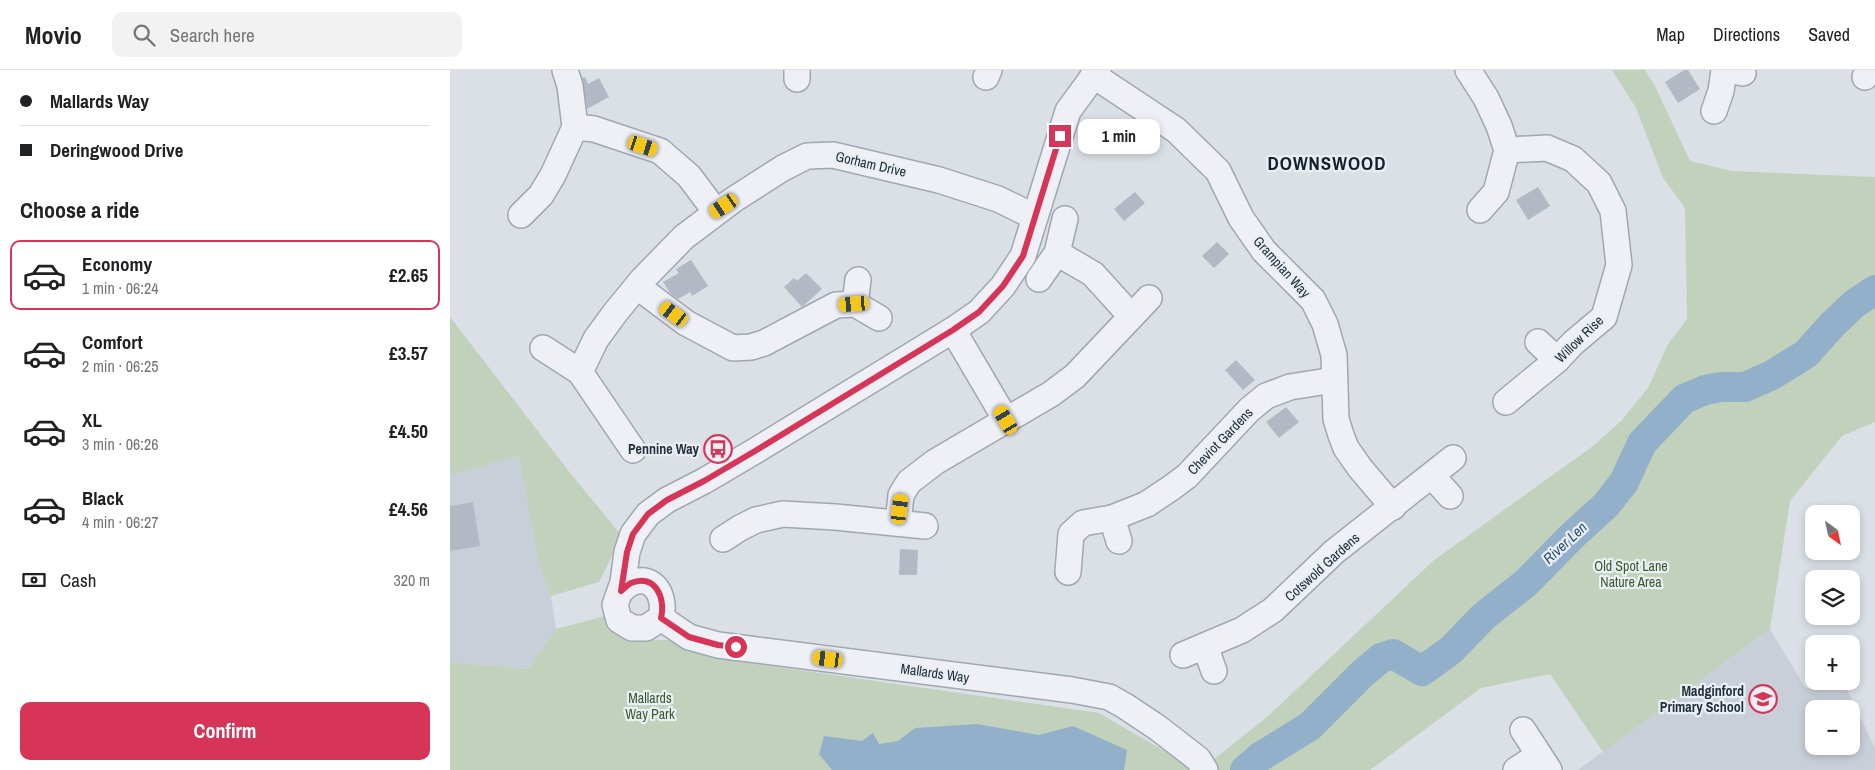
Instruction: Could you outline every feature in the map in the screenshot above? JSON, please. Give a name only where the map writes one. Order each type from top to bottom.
[{"type":"street","points":[[521,215],[541,195],[553,175],[575,127],[570,86],[565,70]]},
{"type":"street","points":[[1468,70],[1486,98],[1499,126],[1507,150],[1496,192],[1480,210]]},
{"type":"street","points":[[1714,111],[1721,91],[1724,70],[1743,73]]},
{"type":"street","points":[[621,591],[631,583],[644,582],[654,586],[659,591],[663,600],[661,618],[646,628],[632,628],[619,620],[615,605],[621,591],[627,552],[633,534],[648,514],[667,500],[755,451],[953,330],[979,312],[1003,286],[1023,256],[1068,110],[1095,73]]},
{"type":"street","name":"Grampian Way","points":[[1095,73],[1176,130],[1218,171],[1241,218],[1264,250],[1313,300],[1325,324],[1334,355],[1336,419],[1346,448],[1393,507]]},
{"type":"street","points":[[575,127],[594,129],[660,151],[689,176],[716,212]]},
{"type":"street","name":"Willow Rise","points":[[1506,402],[1557,360],[1573,343],[1604,317],[1619,265],[1612,211],[1599,183],[1573,159],[1547,148],[1507,150]]},
{"type":"street","name":"Gorham Drive","points":[[580,372],[596,339],[615,313],[684,237],[716,212],[783,168],[807,156],[833,155],[939,180],[998,199],[1035,218]]},
{"type":"street","points":[[1039,279],[1057,253],[1065,219]]},
{"type":"street","points":[[1057,253],[1093,274],[1131,316]]},
{"type":"street","points":[[854,304],[858,280]]},
{"type":"street","points":[[638,287],[686,323],[733,348],[751,348],[786,333],[836,306],[854,304],[880,318]]},
{"type":"street","points":[[898,523],[901,495],[909,482],[935,462],[1051,394],[1075,376],[1150,298]]},
{"type":"street","points":[[953,330],[1006,420]]},
{"type":"street","points":[[1538,342],[1557,360]]},
{"type":"street","points":[[543,348],[580,372],[632,450]]},
{"type":"street","name":"Cheviot Gardens","points":[[1068,572],[1071,534],[1083,523],[1115,530],[1147,504],[1187,476],[1249,410],[1266,396],[1290,387],[1334,380]]},
{"type":"street","name":"Cotswold Gardens","points":[[1214,671],[1194,650],[1242,630],[1273,610],[1334,552],[1453,458]]},
{"type":"street","points":[[1432,476],[1450,496]]},
{"type":"street","points":[[644,582],[643,543],[654,519],[667,500]]},
{"type":"street","points":[[730,525],[783,514],[925,526]]},
{"type":"street","name":"Mallards Way","points":[[661,618],[689,637],[718,645],[1072,690],[1108,697],[1158,728],[1201,764]]},
{"type":"street","points":[[1516,770],[1544,762],[1523,730]]},
{"type":"shaded area","points":[[519,456],[551,596],[556,629],[528,669],[450,662],[450,475]]},
{"type":"shaded area","name":"Madginford Primary School","points":[[1770,629],[1805,690],[1847,690],[1852,700],[1805,700],[1805,755],[1860,755],[1860,717],[1875,748],[1875,770],[1578,770]]},
{"type":"green space","name":"Old Spot Lane Nature Area","points":[[1612,70],[1645,70],[1655,86],[1690,161],[1732,171],[1875,177],[1875,422],[1842,436],[1790,501],[1770,629],[1603,752],[1550,674],[1481,688],[1370,770],[1203,770],[1203,768],[1267,717],[1433,561],[1593,446],[1621,421],[1648,388],[1668,344],[1687,319],[1685,208],[1663,178],[1636,108]]},
{"type":"green space","points":[[450,317],[571,474],[622,536],[599,582],[551,596],[540,567],[519,456],[450,475]]},
{"type":"green space","name":"Mallards Way Park","points":[[605,616],[644,640],[668,640],[713,658],[749,661],[750,663],[1099,713],[1187,764],[1191,770],[450,770],[450,662],[528,669],[556,629]]},
{"type":"water","points":[[977,724],[1039,735],[1073,726],[1127,750],[1124,770],[832,770],[819,754],[824,736],[862,741],[873,733],[879,744],[898,741],[915,728]]},
{"type":"building","points":[[1684,70],[1688,70],[1700,89],[1678,103],[1665,82]]},
{"type":"building","points":[[585,77],[588,84],[599,78],[609,97],[587,109],[582,78]]},
{"type":"building","points":[[1538,187],[1550,206],[1528,220],[1516,200]]},
{"type":"building","points":[[1135,192],[1145,203],[1124,221],[1114,209]]},
{"type":"building","points":[[1217,242],[1229,254],[1214,268],[1202,256]]},
{"type":"building","points":[[691,260],[708,286],[692,296],[690,292],[678,299],[670,293],[663,282],[679,273],[676,269]]},
{"type":"building","points":[[806,273],[822,289],[802,307],[784,287],[794,278],[797,281]]},
{"type":"building","points":[[1236,360],[1255,380],[1243,390],[1225,370]]},
{"type":"building","points":[[1286,407],[1299,422],[1279,438],[1266,422]]},
{"type":"building","points":[[473,502],[480,546],[450,551],[450,506]]},
{"type":"building","points":[[900,549],[918,550],[917,575],[899,575]]},
{"type":"waterway","name":"River Len","points":[[1245,770],[1260,757],[1310,726],[1363,673],[1381,658],[1393,654],[1422,671],[1451,650],[1484,616],[1527,582],[1572,536],[1606,505],[1624,482],[1642,443],[1684,399],[1705,390],[1721,387],[1745,387],[1772,375],[1806,354],[1854,304],[1875,290]]},
{"type":"place","name":"Pennine Way","points":[[718,449]]},
{"type":"place","name":"Madginford Primary School","points":[[1763,699]]},
{"type":"district","name":"DOWNSWOOD","points":[[1327,163]]},
{"type":"route","points":[[736,647],[718,645],[689,637],[661,618],[663,600],[659,591],[654,586],[644,582],[631,583],[621,591],[627,552],[633,534],[648,514],[667,500],[755,451],[953,330],[979,312],[1003,286],[1023,256],[1060,136]]}]
